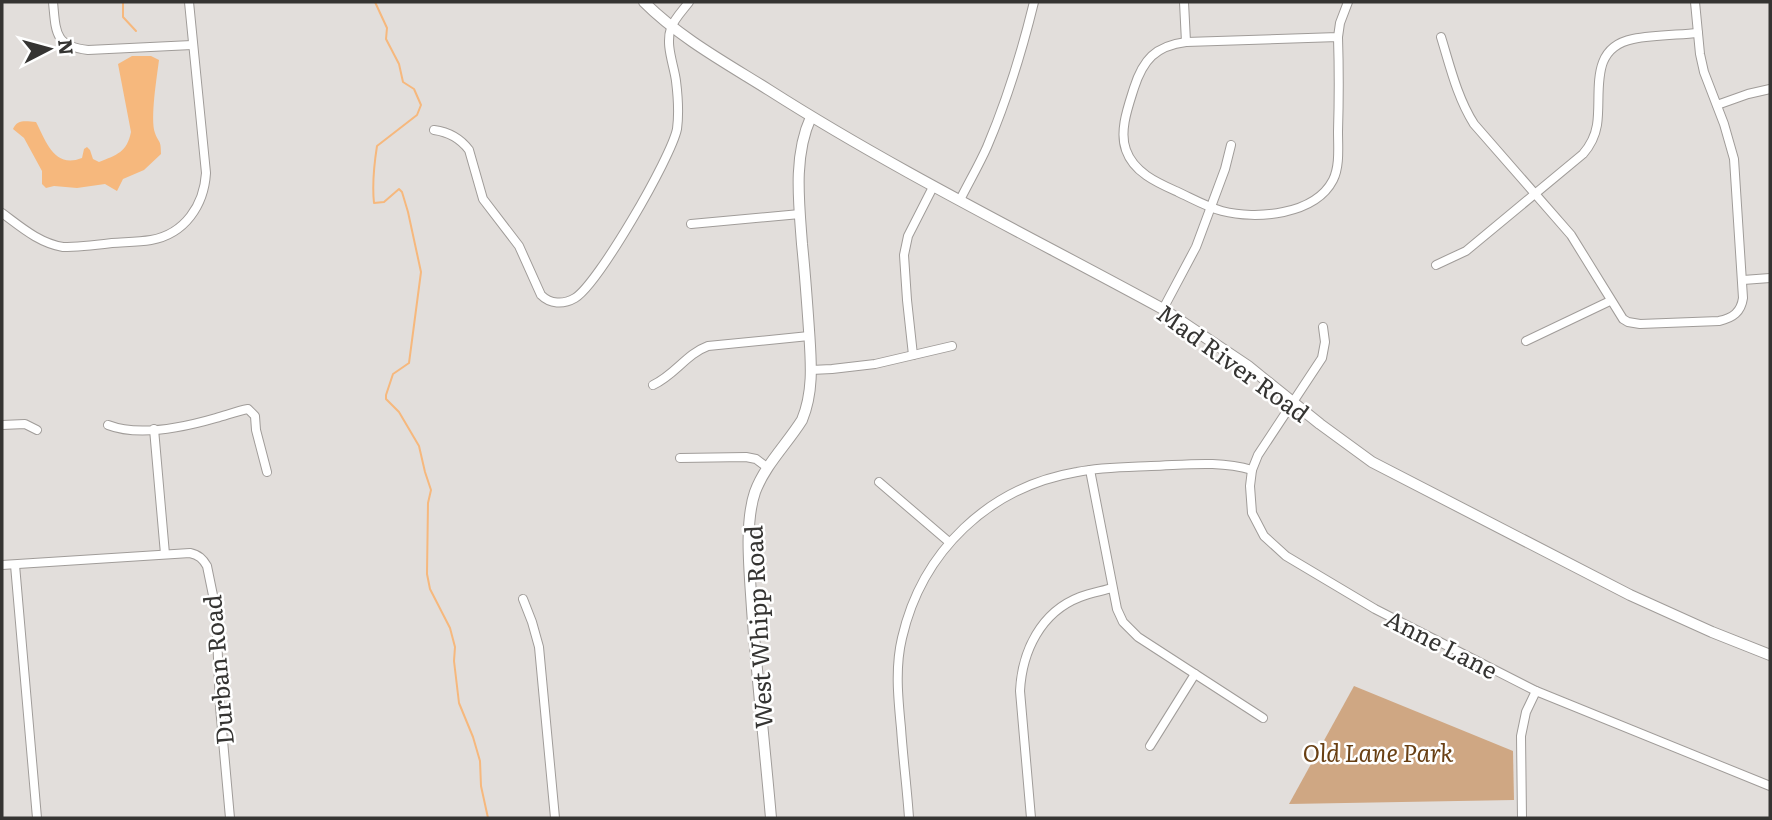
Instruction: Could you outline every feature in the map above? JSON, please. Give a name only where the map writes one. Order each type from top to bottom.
[{"type":"street","points":[[53,2],[59,37],[73,48],[88,50],[192,45]]},
{"type":"street","points":[[2,213],[37,238],[63,247],[151,240],[170,234],[187,221],[203,194],[206,173],[189,2]]},
{"type":"street","name":"Mad River Road","points":[[644,2],[672,27],[707,52],[811,117],[933,187],[1163,309],[1248,366],[1372,462],[1630,595],[1770,656]]},
{"type":"street","points":[[434,130],[453,135],[469,150],[483,199],[519,246],[541,295],[555,303],[569,301],[599,274],[672,144],[678,116],[670,44],[672,27],[689,2]]},
{"type":"street","points":[[960,200],[986,150],[1001,111],[1014,76],[1034,2]]},
{"type":"street","points":[[1184,2],[1186,43]]},
{"type":"street","points":[[1338,37],[1186,43],[1169,46],[1157,52],[1141,70],[1132,96],[1123,142],[1130,160],[1139,171],[1153,180],[1211,207],[1239,214],[1271,214],[1307,203],[1328,188],[1338,163],[1338,37],[1348,2]]},
{"type":"street","points":[[1441,37],[1468,114],[1571,235],[1623,319],[1634,324],[1720,321],[1731,318],[1739,311],[1743,298],[1734,159],[1704,72],[1695,2]]},
{"type":"street","points":[[1436,265],[1466,251],[1583,155],[1590,146],[1597,126],[1600,69],[1608,53],[1632,39],[1698,33]]},
{"type":"street","points":[[1717,105],[1770,89]]},
{"type":"street","name":"West Whipp Road","points":[[771,818],[755,647],[750,523],[752,503],[760,481],[802,420],[809,397],[811,370],[800,214],[800,157],[811,117]]},
{"type":"street","points":[[1163,309],[1196,247],[1225,169],[1231,145]]},
{"type":"street","points":[[913,355],[904,255],[908,236],[933,187]]},
{"type":"street","points":[[691,224],[800,214]]},
{"type":"street","points":[[1743,280],[1770,278]]},
{"type":"street","points":[[1525,341],[1610,300]]},
{"type":"street","name":"Anne Lane","points":[[1323,327],[1325,342],[1322,358],[1258,455],[1252,470],[1252,513],[1264,536],[1279,550],[1345,593],[1536,691],[1770,786]]},
{"type":"street","points":[[653,385],[670,376],[694,353],[708,346],[809,336]]},
{"type":"street","points":[[811,370],[875,364],[952,346]]},
{"type":"street","points":[[108,425],[127,431],[154,429],[205,421],[248,410],[255,416],[267,472]]},
{"type":"street","points":[[2,425],[25,424],[37,430]]},
{"type":"street","points":[[154,429],[165,554]]},
{"type":"street","points":[[680,457],[746,457],[755,459],[768,468]]},
{"type":"street","points":[[909,818],[898,700],[900,652],[909,610],[933,565],[949,542],[987,508],[1019,489],[1055,476],[1090,470],[1207,464],[1234,465],[1252,470]]},
{"type":"street","points":[[1090,470],[1119,615],[1129,629],[1263,718]]},
{"type":"street","points":[[879,482],[949,542]]},
{"type":"street","name":"Durban Road","points":[[2,565],[165,554],[195,554],[204,560],[216,610],[220,707],[230,818]]},
{"type":"street","points":[[15,565],[37,818]]},
{"type":"street","points":[[1031,818],[1020,691],[1024,659],[1036,634],[1061,608],[1080,597],[1112,588]]},
{"type":"street","points":[[523,599],[540,647],[555,818]]},
{"type":"street","points":[[1150,746],[1195,674]]},
{"type":"street","points":[[1522,818],[1521,736],[1526,712],[1536,691]]},
{"type":"green space","name":"Old Lane Park","points":[[1354,686],[1513,751],[1514,800],[1289,804]]},
{"type":"shaded area","points":[[132,56],[151,56],[159,60],[153,118],[161,154],[144,170],[123,179],[117,191],[105,184],[46,188],[42,184],[42,171],[24,138],[13,129],[22,121],[36,122],[52,151],[64,160],[82,158],[87,147],[93,159],[99,162],[116,155],[127,144],[131,132],[118,64]]},
{"type":"waterway","points":[[123,2],[123,17],[136,31]]},
{"type":"waterway","points":[[375,2],[387,28],[386,39],[399,64],[403,82],[414,89],[421,105],[417,115],[377,146],[375,160],[374,203],[384,202],[399,189],[402,192],[421,272],[409,363],[393,374],[386,399],[399,412],[419,446],[431,490],[428,503],[427,574],[430,589],[450,628],[455,647],[459,703],[480,761],[481,786],[488,818]]}]
